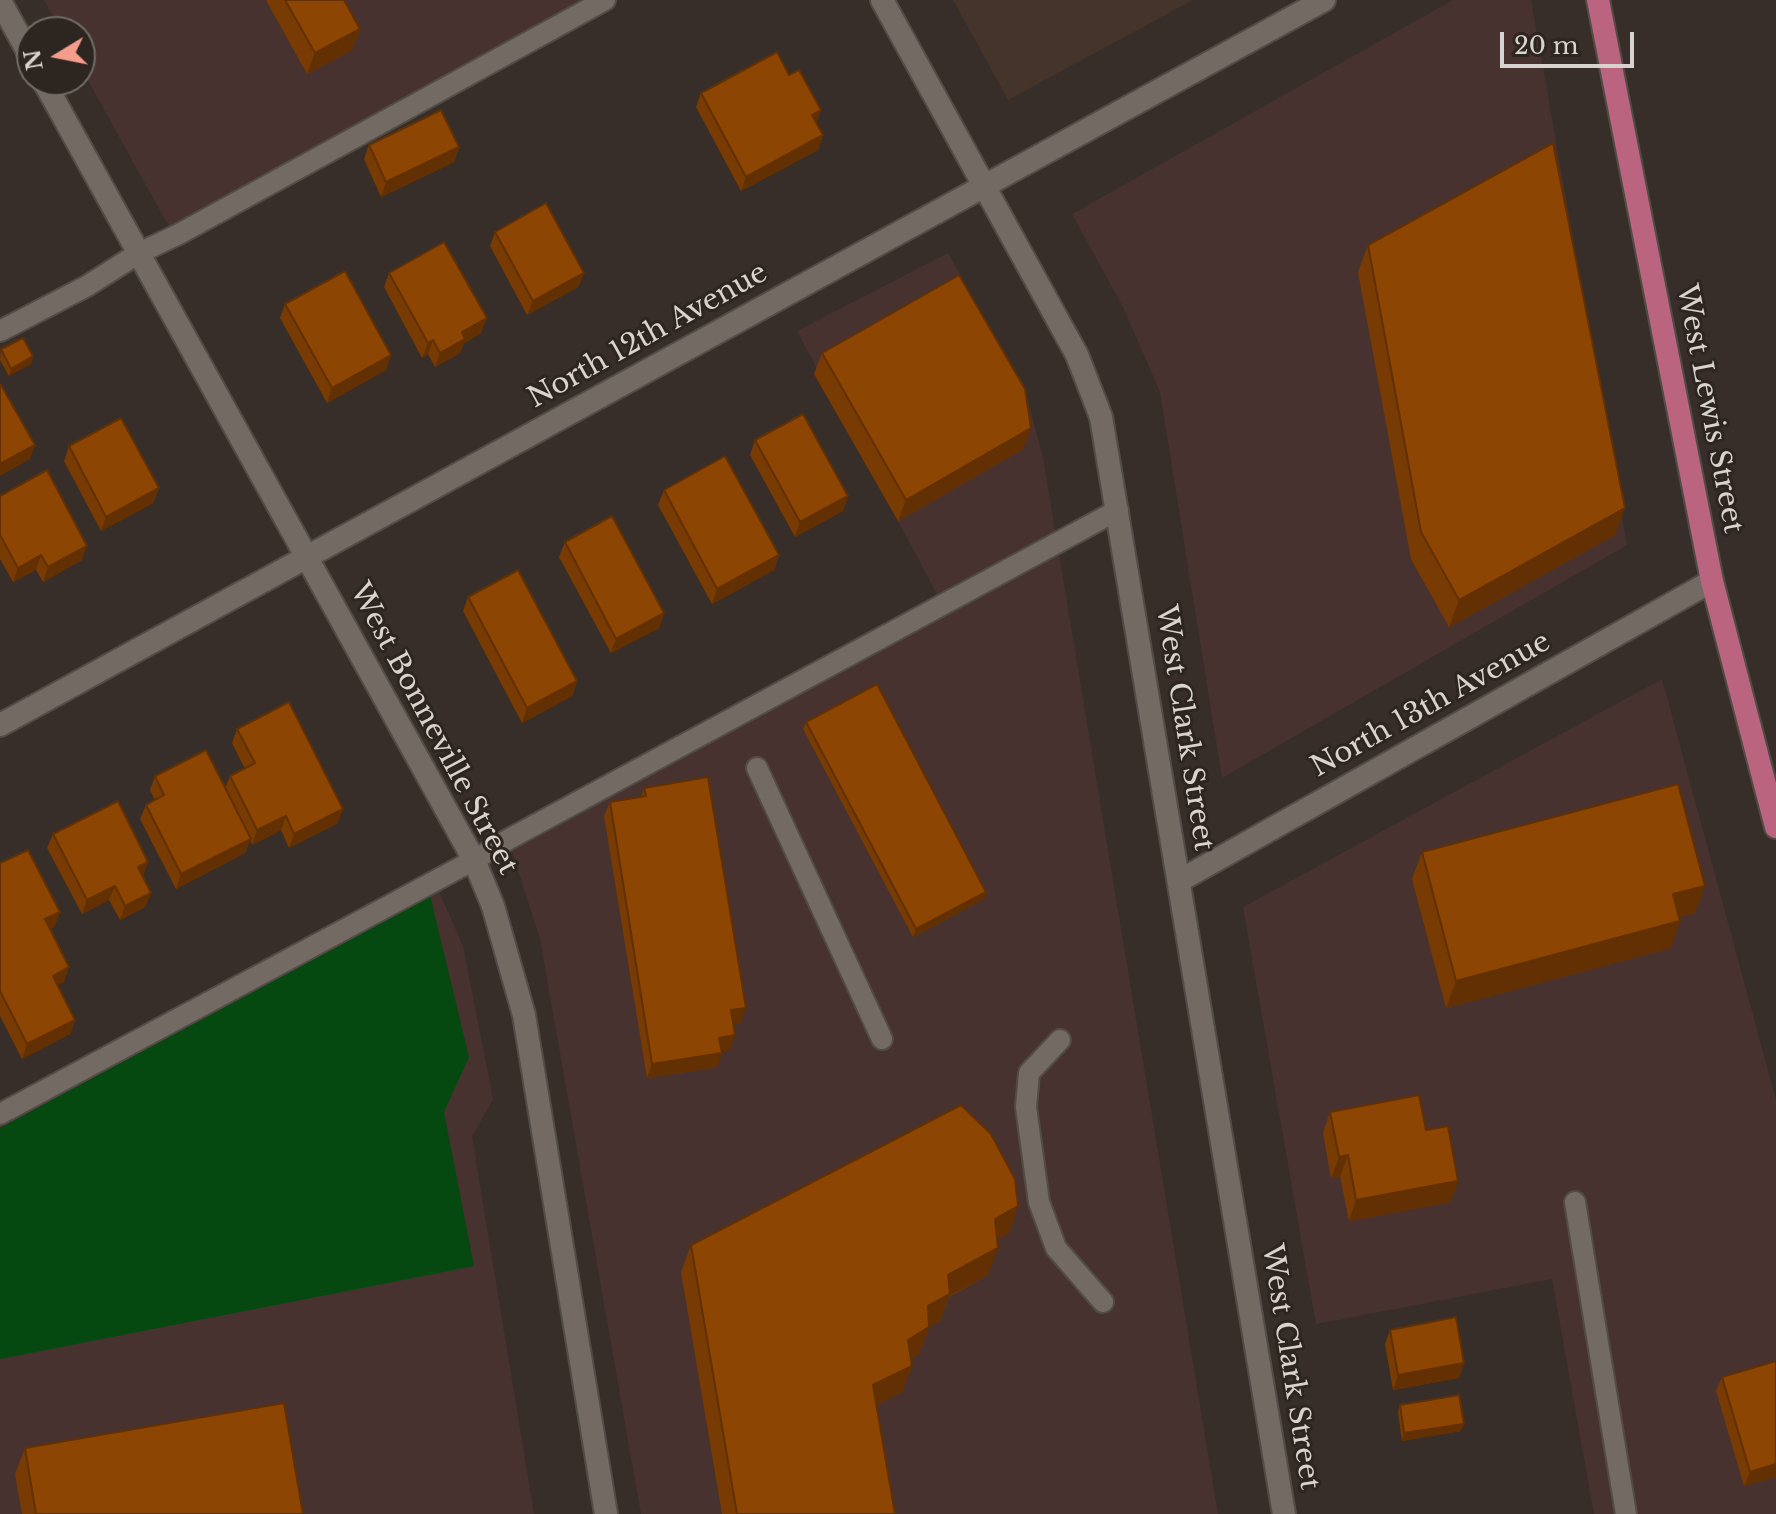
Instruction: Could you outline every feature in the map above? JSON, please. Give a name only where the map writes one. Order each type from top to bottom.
[{"type":"main road","name":"West Lewis Street","points":[[1598,0],[1712,581],[1776,827]]},
{"type":"street","name":"West Clark Street","points":[[882,0],[1090,383],[1101,417],[1284,1514]]},
{"type":"street","name":"North 12th Avenue","points":[[0,725],[1324,0]]},
{"type":"street","points":[[0,1],[16,30]]},
{"type":"street","name":"West Bonneville Street","points":[[52,96],[474,860],[493,906],[524,1015],[606,1514]]},
{"type":"street","name":"North 13th Avenue","points":[[1179,881],[1712,581]]},
{"type":"lane","points":[[0,331],[605,0]]},
{"type":"lane","points":[[0,1114],[1118,510]]},
{"type":"lane","points":[[757,768],[882,1039]]},
{"type":"lane","points":[[1060,1040],[1029,1073],[1026,1107],[1039,1202],[1056,1248],[1103,1302]]},
{"type":"lane","points":[[1575,1202],[1626,1514]]},
{"type":"shaded area","points":[[44,0],[608,0],[174,236],[96,95],[96,16],[53,16]]},
{"type":"shaded area","points":[[953,0],[1193,0],[1008,100]]},
{"type":"shaded area","points":[[1453,0],[1531,0],[1627,545],[1222,778],[1160,392],[1124,309],[1072,214]]},
{"type":"shaded area","points":[[948,253],[1025,390],[1043,458],[1218,1514],[641,1514],[540,939],[512,851],[947,613],[797,331]]},
{"type":"shaded area","points":[[1662,679],[1776,1100],[1776,1514],[1594,1514],[1552,1279],[1316,1324],[1243,907]]},
{"type":"shaded area","points":[[434,880],[463,946],[493,1099],[472,1137],[534,1514],[0,1514],[0,1114]]},
{"type":"green space","points":[[430,895],[469,1057],[444,1112],[474,1266],[0,1359],[0,1128]]},
{"type":"building","points":[[285,0],[344,0],[360,29],[315,53]]},
{"type":"building","points":[[777,52],[789,75],[799,70],[821,110],[812,115],[823,135],[746,177],[701,93]]},
{"type":"building","points":[[441,110],[459,147],[386,182],[369,145]]},
{"type":"building","points":[[1553,143],[1625,508],[1459,600],[1421,532],[1368,245]]},
{"type":"building","points":[[546,203],[584,273],[533,301],[495,232]]},
{"type":"building","points":[[444,242],[487,318],[462,332],[465,339],[440,353],[433,340],[428,343],[389,273]]},
{"type":"building","points":[[345,271],[391,355],[332,388],[285,304]]},
{"type":"building","points":[[959,275],[1025,389],[1031,428],[906,500],[822,353]]},
{"type":"building","points":[[23,338],[33,356],[11,369],[1,349]]},
{"type":"building","points":[[0,385],[35,445],[0,464]]},
{"type":"building","points":[[803,414],[848,496],[800,522],[755,440]]},
{"type":"building","points":[[121,418],[159,488],[106,517],[69,446]]},
{"type":"building","points":[[725,456],[779,555],[717,589],[664,490]]},
{"type":"building","points":[[47,470],[87,546],[48,567],[41,555],[18,568],[0,535],[0,496]]},
{"type":"building","points":[[612,516],[664,613],[616,639],[565,542]]},
{"type":"building","points":[[518,570],[577,681],[527,708],[468,597]]},
{"type":"building","points":[[877,684],[986,892],[916,929],[806,722]]},
{"type":"building","points":[[289,702],[343,809],[294,834],[286,816],[257,830],[230,776],[255,763],[237,729]]},
{"type":"building","points":[[206,750],[251,839],[181,874],[146,805],[164,795],[155,776]]},
{"type":"building","points":[[708,777],[746,1008],[731,1010],[735,1035],[719,1038],[722,1053],[652,1064],[610,802],[646,796],[644,788]]},
{"type":"building","points":[[1678,784],[1705,886],[1673,894],[1680,921],[1456,981],[1422,852]]},
{"type":"building","points":[[118,801],[148,862],[138,867],[151,893],[125,906],[115,886],[87,900],[53,834]]},
{"type":"building","points":[[28,850],[60,912],[45,919],[69,967],[53,976],[75,1020],[27,1044],[0,991],[0,863]]},
{"type":"building","points":[[1419,1095],[1426,1130],[1448,1126],[1458,1181],[1356,1200],[1348,1155],[1339,1157],[1330,1112]]},
{"type":"building","points":[[961,1105],[991,1134],[1015,1179],[1018,1206],[995,1219],[998,1248],[948,1275],[950,1294],[928,1306],[929,1327],[908,1340],[912,1366],[873,1385],[895,1514],[737,1514],[691,1245]]},
{"type":"building","points":[[1456,1317],[1464,1363],[1398,1375],[1390,1330]]},
{"type":"building","points":[[1776,1361],[1776,1464],[1750,1472],[1722,1377]]},
{"type":"building","points":[[1459,1395],[1464,1424],[1404,1433],[1400,1405]]},
{"type":"building","points":[[284,1403],[303,1514],[36,1514],[25,1448]]}]
